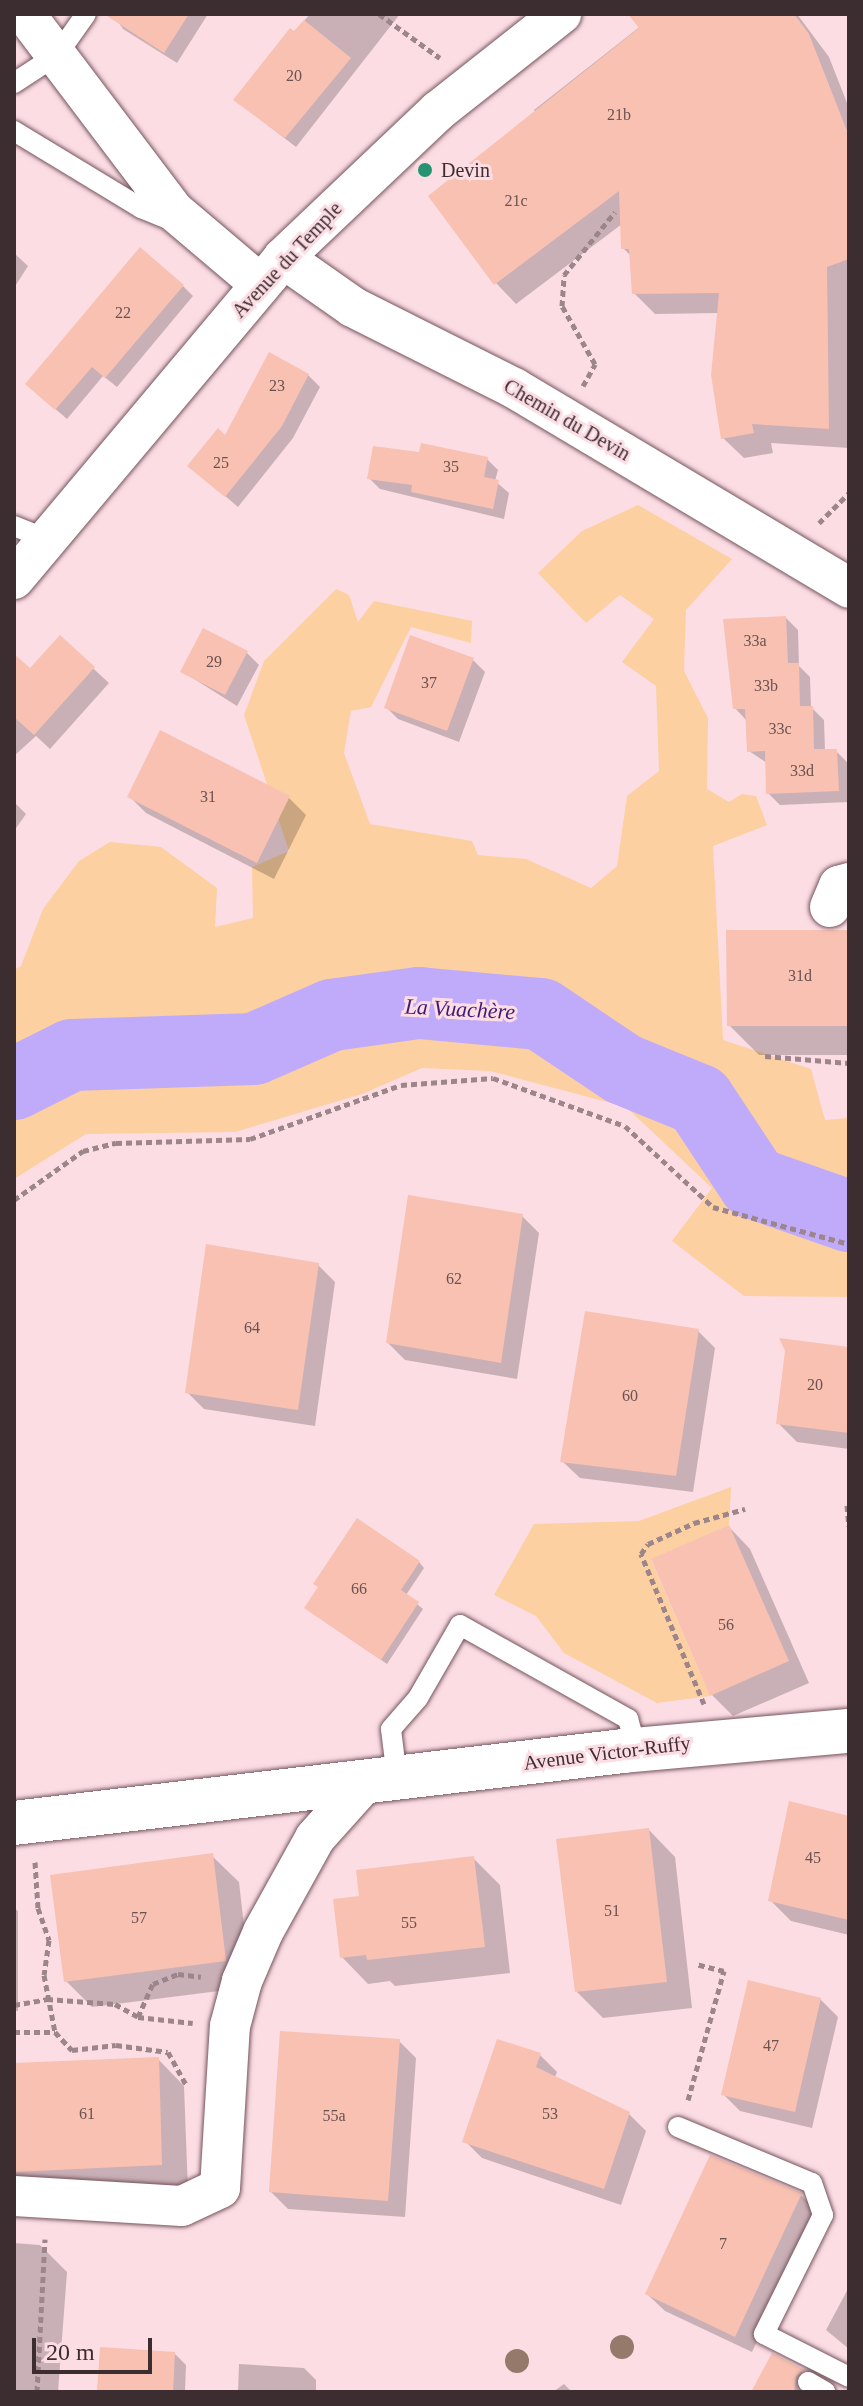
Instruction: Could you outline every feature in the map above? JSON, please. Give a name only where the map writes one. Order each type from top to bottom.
[{"type":"street","name":"Chemin du Devin","points":[[25,14],[189,226],[271,271],[353,307],[566,419],[849,588]]},
{"type":"street","name":"Avenue du Temple","points":[[14,579],[30,533],[271,271],[438,111],[561,14]]},
{"type":"street","name":"Avenue Victor-Ruffy","points":[[14,1823],[637,1750],[849,1731]]},
{"type":"street","points":[[31,2197],[182,2206],[220,2188],[230,2026],[242,1981],[263,1932],[315,1838],[381,1780]]},
{"type":"lane","points":[[14,83],[57,55],[86,14]]},
{"type":"lane","name":"Chemin du Devin","points":[[14,131],[141,208],[189,226]]},
{"type":"lane","points":[[381,1780],[391,1729],[418,1698],[460,1625],[628,1719],[637,1750]]},
{"type":"lane","points":[[681,2119],[812,2183],[823,2215],[764,2334],[849,2377]]},
{"type":"path","points":[[379,14],[440,58]]},
{"type":"path","points":[[566,419],[595,364],[562,306],[564,275],[615,212]]},
{"type":"path","points":[[765,1056],[849,1063]]},
{"type":"path","points":[[14,1200],[83,1151],[116,1143],[250,1139],[401,1085],[493,1078],[625,1126],[713,1207],[849,1244]]},
{"type":"path","points":[[847,1505],[849,1526]]},
{"type":"path","points":[[707,1710],[641,1554],[648,1544],[694,1523],[745,1509]]},
{"type":"path","points":[[35,1862],[38,1908],[49,1940],[44,1975],[55,2032],[72,2050],[116,2045],[168,2052],[189,2090],[225,2103]]},
{"type":"path","points":[[681,2119],[724,1971],[696,1964]]},
{"type":"path","points":[[138,2017],[153,1984],[178,1974],[242,1981]]},
{"type":"path","points":[[14,2005],[47,1999],[115,2004],[138,2017],[230,2026]]},
{"type":"path","points":[[14,2032],[55,2032]]},
{"type":"path","points":[[31,2197],[37,2392]]},
{"type":"shaded area","points":[[638,505],[732,559],[686,610],[684,671],[708,718],[707,789],[729,802],[742,794],[756,796],[767,825],[713,846],[723,1040],[811,1069],[825,1120],[849,1118],[849,1297],[744,1296],[672,1241],[712,1188],[626,1107],[490,1071],[422,1068],[362,1094],[235,1132],[86,1134],[14,1179],[14,970],[21,966],[43,909],[79,861],[110,842],[161,847],[217,888],[215,927],[253,918],[252,867],[289,851],[244,715],[264,661],[336,589],[349,595],[358,622],[374,601],[472,621],[471,643],[411,627],[371,707],[351,711],[344,753],[370,824],[472,841],[478,855],[526,859],[591,888],[617,866],[627,796],[659,771],[656,686],[622,662],[654,619],[620,595],[586,623],[538,573],[582,531]]},
{"type":"shaded area","points":[[731,1487],[729,1525],[651,1560],[710,1696],[657,1703],[564,1653],[536,1616],[494,1595],[534,1524],[639,1521]]},
{"type":"building","points":[[104,14],[189,14],[164,53]]},
{"type":"building","points":[[628,14],[794,14],[809,34],[849,136],[849,259],[827,267],[829,429],[752,424],[754,433],[721,439],[711,375],[719,293],[632,294],[629,249],[621,249],[619,191],[494,285],[428,196],[639,28]]},
{"type":"building","points":[[304,20],[351,58],[285,138],[233,100],[290,28],[294,31]]},
{"type":"building","points":[[140,247],[184,285],[105,378],[92,367],[55,410],[25,384]]},
{"type":"building","points":[[269,352],[309,374],[282,426],[225,497],[187,466],[218,428],[225,435]]},
{"type":"building","points":[[421,443],[488,457],[484,477],[499,480],[493,509],[411,492],[412,485],[367,479],[373,446],[419,452]]},
{"type":"building","points":[[786,616],[788,663],[799,663],[800,706],[813,706],[814,749],[837,749],[839,791],[766,794],[765,751],[747,752],[745,709],[733,709],[723,619]]},
{"type":"building","points":[[203,628],[248,651],[225,695],[180,672]]},
{"type":"building","points":[[60,635],[95,667],[34,735],[14,717],[14,654],[30,668]]},
{"type":"building","points":[[410,635],[474,658],[447,731],[384,708]]},
{"type":"building","points":[[160,730],[290,796],[257,863],[127,797]]},
{"type":"building","points":[[726,930],[849,930],[849,1026],[727,1026]]},
{"type":"building","points":[[408,1195],[523,1214],[501,1363],[386,1343]]},
{"type":"building","points":[[206,1244],[319,1263],[298,1410],[185,1393]]},
{"type":"building","points":[[585,1311],[699,1329],[676,1476],[560,1462]]},
{"type":"building","points":[[779,1338],[849,1347],[849,1433],[776,1424],[785,1351]]},
{"type":"building","points":[[357,1518],[420,1561],[401,1590],[419,1602],[381,1660],[304,1608],[318,1587],[313,1584]]},
{"type":"building","points":[[729,1525],[789,1661],[710,1696],[651,1559]]},
{"type":"building","points":[[789,1801],[849,1816],[849,1920],[768,1901]]},
{"type":"building","points":[[649,1828],[667,1982],[575,1992],[556,1839]]},
{"type":"building","points":[[213,1853],[226,1961],[64,1982],[50,1875]]},
{"type":"building","points":[[474,1856],[485,1947],[367,1960],[366,1955],[340,1958],[333,1899],[359,1896],[356,1870]]},
{"type":"building","points":[[748,1980],[821,1998],[795,2112],[721,2095]]},
{"type":"building","points":[[280,2031],[400,2039],[388,2201],[269,2192]]},
{"type":"building","points":[[497,2039],[541,2053],[536,2067],[630,2112],[604,2189],[462,2142]]},
{"type":"building","points":[[159,2057],[162,2165],[14,2172],[14,2063]]},
{"type":"building","points":[[710,2155],[802,2193],[735,2337],[645,2294]]},
{"type":"building","points":[[100,2347],[175,2352],[173,2392],[97,2392]]},
{"type":"building","points":[[772,2353],[805,2370],[796,2376],[794,2392],[751,2392]]},
{"type":"waterway","name":"La Vuachère","points":[[14,1084],[72,1055],[254,1049],[332,1015],[419,1003],[541,1014],[623,1069],[699,1100],[754,1183],[849,1216]]},
{"type":"place","name":"Devin","points":[[425,170]]}]
